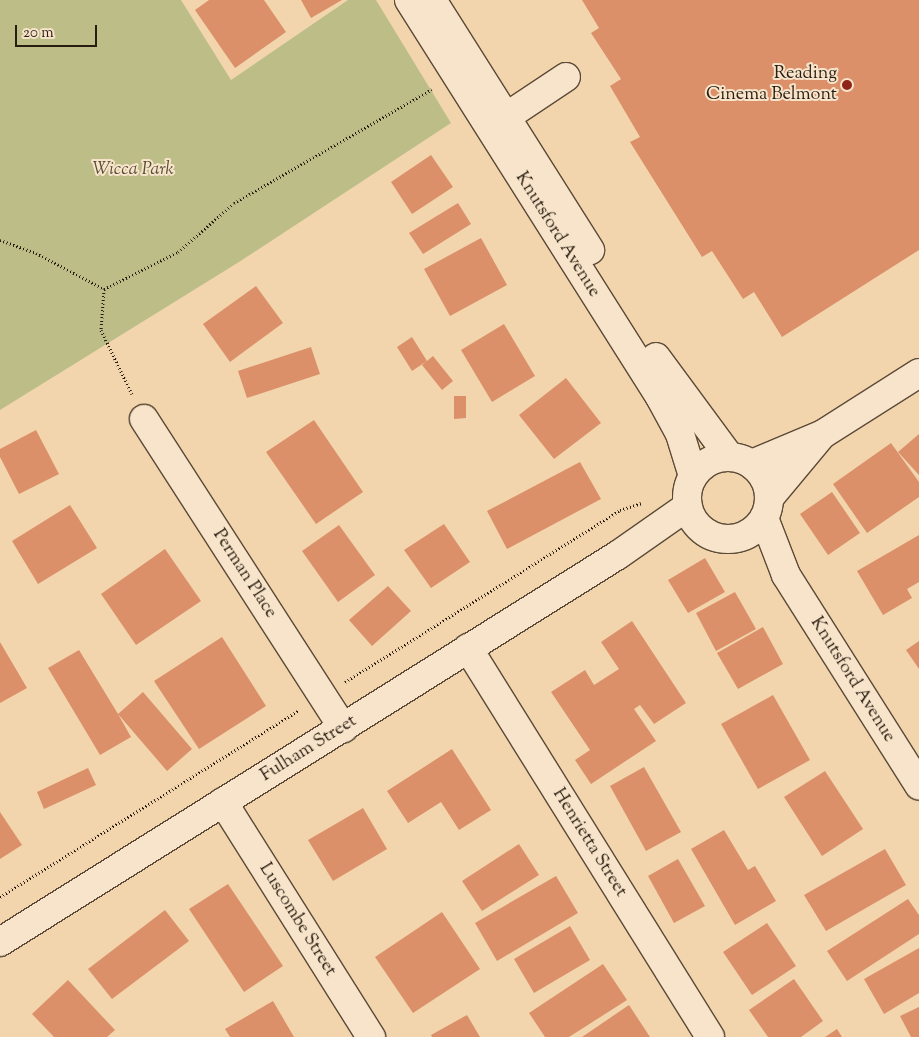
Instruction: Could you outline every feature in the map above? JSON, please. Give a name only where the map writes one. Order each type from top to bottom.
[{"type":"street","name":"Knutsford Avenue","points":[[409,0],[456,75],[498,122],[672,382],[740,460]]},
{"type":"street","name":"Knutsford Avenue","points":[[432,0],[498,122],[660,397],[680,434],[693,476]]},
{"type":"street","points":[[498,122],[566,77]]},
{"type":"street","points":[[823,434],[767,507],[754,530],[739,538],[713,536],[694,517],[687,495],[693,476],[713,459],[740,460],[823,434],[919,373]]},
{"type":"street","name":"Perman Place","points":[[144,420],[343,728]]},
{"type":"street","points":[[740,460],[767,484],[767,507]]},
{"type":"street","name":"Knutsford Avenue","points":[[767,507],[786,575],[919,785]]},
{"type":"street","name":"Fulham Street","points":[[0,942],[618,555],[694,517]]},
{"type":"street","name":"Knutsford Avenue","points":[[739,538],[786,575]]},
{"type":"street","name":"Henrietta Street","points":[[468,648],[710,1037]]},
{"type":"street","name":"Luscombe Street","points":[[223,802],[371,1037]]},
{"type":"path","points":[[104,289],[178,252],[234,203],[456,75]]},
{"type":"path","points":[[0,240],[36,253],[104,289]]},
{"type":"path","points":[[104,289],[102,330],[144,420]]},
{"type":"path","points":[[0,897],[620,510],[648,502]]},
{"type":"green space","name":"Wicca Park","points":[[0,0],[181,0],[231,80],[348,0],[376,0],[451,123],[239,262],[0,410]]},
{"type":"building","points":[[209,0],[264,0],[286,32],[235,68],[195,10]]},
{"type":"building","points":[[301,0],[342,0],[311,18]]},
{"type":"building","points":[[582,0],[919,0],[919,250],[782,337],[754,292],[743,299],[712,251],[702,257],[630,142],[640,137],[610,86],[621,79],[591,33],[599,28]]},
{"type":"building","points":[[431,155],[453,187],[412,214],[391,182]]},
{"type":"building","points":[[458,203],[471,224],[423,254],[409,233]]},
{"type":"building","points":[[481,238],[507,285],[450,316],[424,269]]},
{"type":"building","points":[[256,286],[283,323],[230,362],[203,324]]},
{"type":"building","points":[[504,324],[535,376],[492,402],[461,350]]},
{"type":"building","points":[[412,337],[427,361],[412,371],[397,347]]},
{"type":"building","points":[[311,347],[320,374],[247,398],[238,371]]},
{"type":"building","points":[[433,356],[453,381],[442,390],[422,365]]},
{"type":"building","points":[[566,378],[601,423],[554,459],[519,415]]},
{"type":"building","points":[[454,396],[466,396],[466,418],[454,419]]},
{"type":"building","points":[[314,420],[363,492],[316,524],[266,452]]},
{"type":"building","points":[[36,430],[59,474],[19,494],[0,457],[0,449]]},
{"type":"building","points":[[919,434],[919,475],[898,452]]},
{"type":"building","points":[[891,443],[919,482],[919,497],[867,533],[833,484]]},
{"type":"building","points":[[580,462],[601,499],[507,549],[487,511]]},
{"type":"building","points":[[832,492],[860,533],[828,555],[800,514]]},
{"type":"building","points":[[70,505],[97,548],[38,584],[12,541]]},
{"type":"building","points":[[444,524],[470,562],[431,588],[404,550]]},
{"type":"building","points":[[339,525],[375,575],[338,602],[302,551]]},
{"type":"building","points":[[919,535],[919,582],[907,589],[912,598],[883,615],[857,571]]},
{"type":"building","points":[[165,549],[201,601],[136,645],[101,594]]},
{"type":"building","points":[[705,558],[725,592],[688,613],[668,580]]},
{"type":"building","points":[[388,586],[411,611],[372,646],[349,620]]},
{"type":"building","points":[[735,592],[756,629],[716,651],[696,613]]},
{"type":"building","points":[[632,621],[686,703],[654,724],[640,705],[634,709],[656,741],[591,784],[575,760],[590,750],[551,692],[585,670],[594,685],[619,669],[601,642]]},
{"type":"building","points":[[763,627],[783,664],[738,689],[717,653]]},
{"type":"building","points":[[222,637],[266,706],[199,749],[154,681]]},
{"type":"building","points":[[919,641],[919,669],[906,650]]},
{"type":"building","points":[[0,642],[27,688],[0,703]]},
{"type":"building","points":[[79,650],[131,737],[100,755],[48,668]]},
{"type":"building","points":[[143,692],[192,749],[167,771],[118,714]]},
{"type":"building","points":[[773,695],[810,760],[758,789],[721,724]]},
{"type":"building","points":[[452,749],[491,810],[459,830],[441,802],[408,823],[387,791]]},
{"type":"building","points":[[644,767],[681,832],[646,851],[610,786]]},
{"type":"building","points":[[88,768],[96,785],[44,809],[37,792]]},
{"type":"building","points":[[825,771],[863,829],[822,856],[784,797]]},
{"type":"building","points":[[363,808],[387,849],[333,881],[308,840]]},
{"type":"building","points":[[0,812],[22,845],[0,859]]},
{"type":"building","points":[[724,830],[748,870],[755,866],[776,901],[735,925],[691,849]]},
{"type":"building","points":[[519,844],[539,875],[482,911],[462,881]]},
{"type":"building","points":[[885,849],[906,885],[826,931],[804,895]]},
{"type":"building","points":[[678,859],[705,906],[674,923],[648,876]]},
{"type":"building","points":[[556,876],[578,913],[497,961],[475,923]]},
{"type":"building","points":[[228,884],[283,966],[244,992],[189,909]]},
{"type":"building","points":[[908,899],[919,915],[919,934],[847,981],[827,951]]},
{"type":"building","points":[[165,910],[189,941],[112,999],[88,969]]},
{"type":"building","points":[[442,912],[480,969],[413,1013],[375,957]]},
{"type":"building","points":[[767,923],[796,966],[752,995],[723,952]]},
{"type":"building","points":[[570,926],[590,960],[534,993],[514,959]]},
{"type":"building","points":[[919,948],[919,993],[884,1014],[864,979]]},
{"type":"building","points":[[603,964],[627,1000],[569,1037],[545,1037],[529,1013]]},
{"type":"building","points":[[794,979],[823,1021],[801,1037],[768,1037],[749,1010]]},
{"type":"building","points":[[68,980],[115,1030],[107,1037],[54,1037],[32,1014]]},
{"type":"building","points":[[273,1001],[294,1037],[230,1037],[225,1029]]},
{"type":"building","points":[[629,1005],[650,1037],[582,1037]]},
{"type":"building","points":[[919,1007],[919,1037],[911,1037],[900,1016]]},
{"type":"building","points":[[467,1015],[480,1037],[432,1037],[431,1035]]},
{"type":"building","points":[[837,1029],[842,1037],[825,1037]]},
{"type":"place","name":"Reading Cinema Belmont","points":[[847,85]]}]
